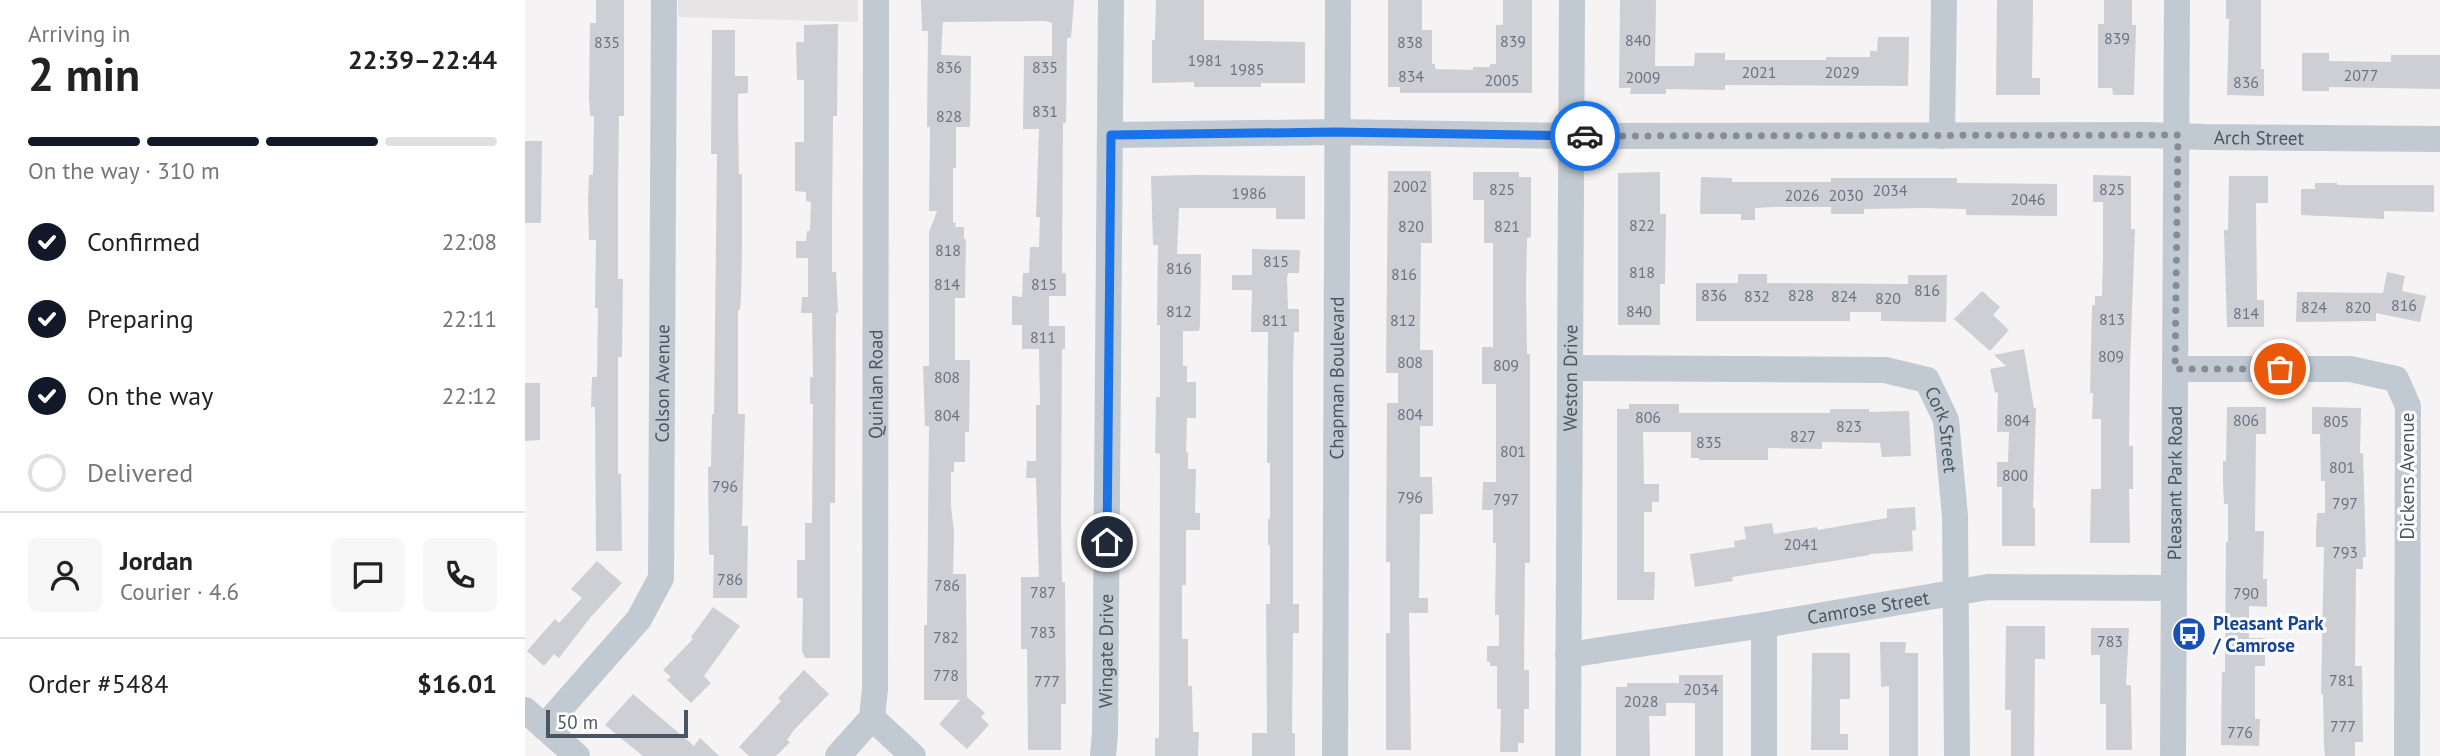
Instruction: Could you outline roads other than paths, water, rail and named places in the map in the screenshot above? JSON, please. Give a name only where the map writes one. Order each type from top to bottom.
[{"type":"street","name":"Colson Avenue","points":[[535,718],[639,619],[661,578],[664,0]]},
{"type":"street","name":"Quinlan Road","points":[[872,718],[875,662],[876,0]]},
{"type":"street","name":"Wingate Drive","points":[[1103,756],[1111,0]]},
{"type":"street","name":"Chapman Boulevard","points":[[1335,756],[1338,0]]},
{"type":"street","name":"Weston Drive","points":[[1568,756],[1572,0]]},
{"type":"street","points":[[1942,136],[1944,0]]},
{"type":"street","name":"Pleasant Park Road","points":[[2173,756],[2177,0]]},
{"type":"street","name":"Arch Street","points":[[1111,135],[1336,132],[1572,136],[2178,135],[2440,139]]},
{"type":"street","name":"Cork Street","points":[[1570,368],[1885,370],[1927,380],[1945,420],[1955,516],[1958,756]]},
{"type":"street","name":"Dickens Avenue","points":[[2175,369],[2350,369],[2396,379],[2408,406],[2407,756]]},
{"type":"street","name":"Camrose Street","points":[[1568,654],[1764,625],[1988,587],[2173,588]]},
{"type":"street","points":[[1764,625],[1764,756]]},
{"type":"street","points":[[535,718],[576,756]]},
{"type":"street","points":[[838,756],[872,718],[913,756]]},
{"type":"place","name":"Pleasant Park / Camrose","points":[[2189,634]]}]
